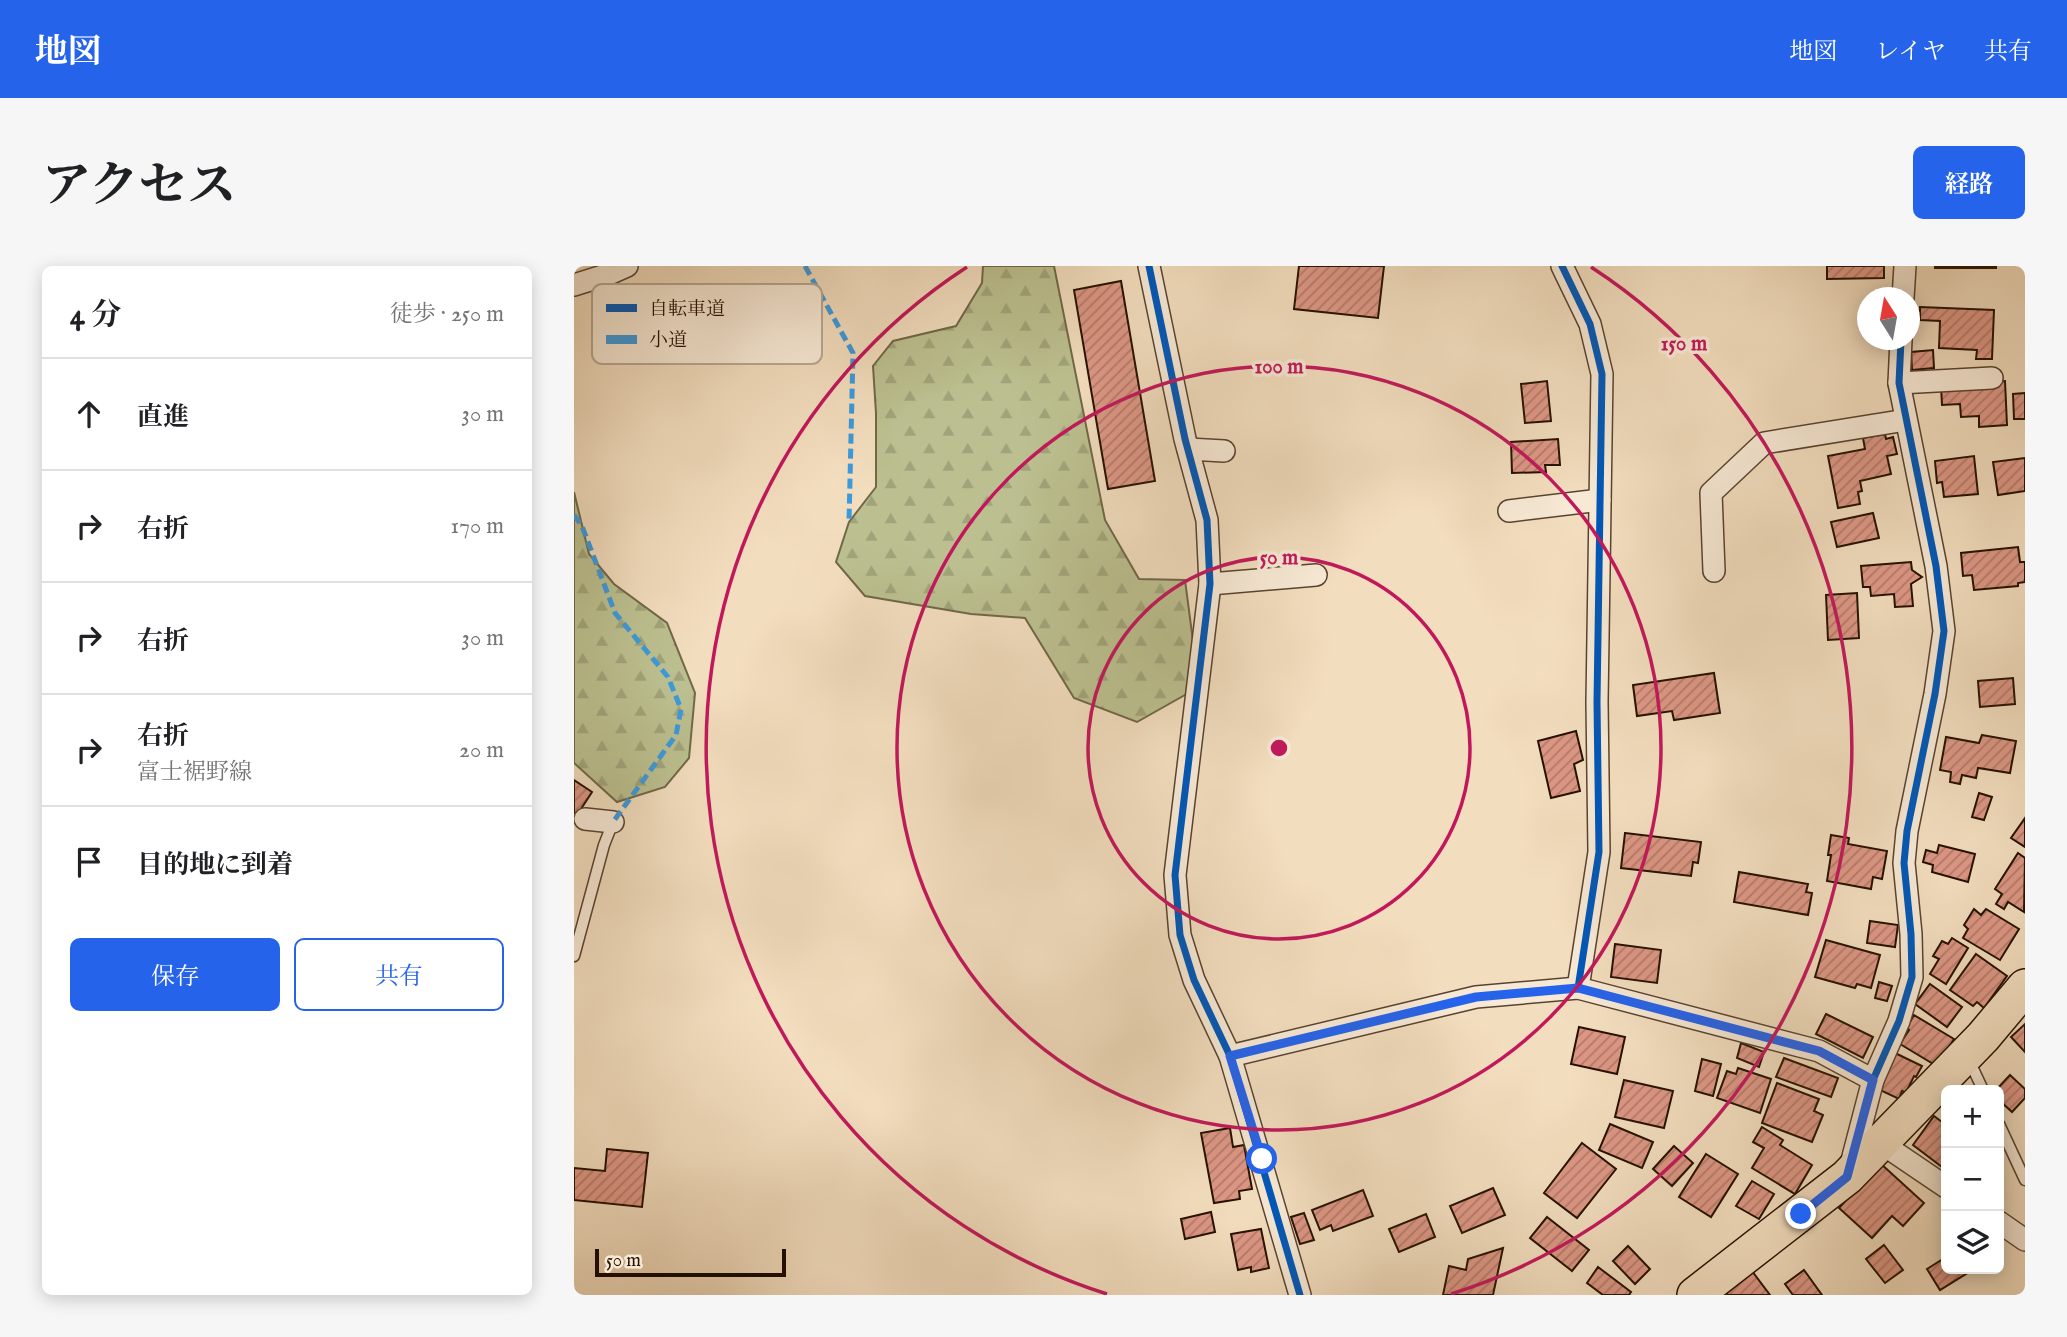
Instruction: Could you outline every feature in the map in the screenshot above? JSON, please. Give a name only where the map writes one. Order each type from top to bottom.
[{"type":"main road","points":[[1695,1295],[1847,1177],[1966,1054],[2025,987]]},
{"type":"street","points":[[574,285],[627,266]]},
{"type":"street","points":[[1149,266],[1188,449],[1207,520],[1210,584],[1175,875],[1180,935],[1194,980],[1230,1056],[1300,1295]]},
{"type":"street","points":[[1562,266],[1590,324],[1602,373],[1597,702],[1600,852],[1578,988]]},
{"type":"street","points":[[1904,287],[1905,266]]},
{"type":"street","points":[[1847,1177],[1873,1080],[1899,1021],[1912,976],[1905,863],[1907,831],[1935,695],[1944,631],[1936,566],[1899,383],[1901,350]]},
{"type":"street","points":[[1899,383],[1992,378]]},
{"type":"street","points":[[1714,571],[1711,493],[1764,443],[1906,420]]},
{"type":"street","points":[[1188,449],[1224,451]]},
{"type":"street","points":[[1509,511],[1600,500]]},
{"type":"street","points":[[1210,584],[1316,575]]},
{"type":"street","points":[[585,819],[613,822]]},
{"type":"street","points":[[1230,1056],[1476,997],[1578,988],[1819,1051],[1873,1080]]},
{"type":"street","points":[[1881,1143],[1941,1184]]},
{"type":"street","points":[[2004,1225],[2025,1240]]},
{"type":"lane","points":[[574,956],[604,845],[613,822]]},
{"type":"lane","points":[[1966,1054],[1981,1085]]},
{"type":"lane","points":[[2004,1135],[2025,1180]]},
{"type":"green space","points":[[983,266],[1054,266],[1105,520],[1139,579],[1185,580],[1199,687],[1137,722],[1074,698],[1025,618],[971,614],[865,596],[836,562],[849,522],[876,487],[873,366],[893,341],[956,326],[982,283]]},
{"type":"green space","points":[[574,492],[589,554],[614,584],[667,623],[695,693],[689,758],[665,787],[617,802],[574,763]]},
{"type":"building","points":[[1299,266],[1384,266],[1378,318],[1294,309]]},
{"type":"building","points":[[1827,266],[1884,266],[1884,278],[1827,279]]},
{"type":"building","points":[[1996,266],[1996,268],[1935,268]]},
{"type":"building","points":[[1121,281],[1155,481],[1108,489],[1074,290]]},
{"type":"building","points":[[1920,307],[1994,310],[1992,359],[1976,359],[1977,350],[1939,348],[1940,321],[1920,320]]},
{"type":"building","points":[[1933,350],[1934,368],[1912,370],[1911,352]]},
{"type":"building","points":[[1547,381],[1551,421],[1525,423],[1521,384]]},
{"type":"building","points":[[2005,381],[2007,425],[1979,427],[1979,416],[1961,417],[1960,404],[1942,405],[1941,386]]},
{"type":"building","points":[[2025,393],[2025,419],[2014,419],[2013,394]]},
{"type":"building","points":[[1885,434],[1886,439],[1893,437],[1897,454],[1887,456],[1891,474],[1860,481],[1860,504],[1838,508],[1828,456],[1865,449],[1863,438]]},
{"type":"building","points":[[1558,439],[1560,465],[1545,465],[1546,472],[1512,473],[1511,442]]},
{"type":"building","points":[[1974,456],[1978,494],[1944,497],[1942,482],[1937,483],[1935,461]]},
{"type":"building","points":[[2025,458],[2025,491],[1998,495],[1993,462]]},
{"type":"building","points":[[1873,513],[1879,538],[1837,547],[1831,522]]},
{"type":"building","points":[[2018,547],[2020,562],[2025,562],[2025,582],[2018,583],[2018,586],[1974,590],[1972,575],[1963,576],[1961,553]]},
{"type":"building","points":[[1911,562],[1912,570],[1922,577],[1911,584],[1913,606],[1895,607],[1894,594],[1871,596],[1870,587],[1863,587],[1861,566]]},
{"type":"building","points":[[1857,593],[1859,638],[1828,640],[1826,595]]},
{"type":"building","points":[[1714,673],[1720,713],[1674,720],[1672,711],[1637,716],[1633,685]]},
{"type":"building","points":[[2013,678],[2015,704],[1980,707],[1978,681]]},
{"type":"building","points":[[1576,731],[1583,760],[1574,764],[1580,791],[1551,798],[1538,741]]},
{"type":"building","points":[[1982,735],[2016,741],[2010,773],[1978,768],[1976,778],[1962,775],[1960,784],[1950,782],[1951,772],[1940,770],[1946,737],[1979,743]]},
{"type":"building","points":[[574,780],[592,792],[577,815],[574,813]]},
{"type":"building","points":[[1979,793],[1992,797],[1984,820],[1972,817]]},
{"type":"building","points":[[2025,818],[2025,847],[2011,838]]},
{"type":"building","points":[[1625,833],[1701,842],[1698,863],[1693,862],[1691,876],[1621,868]]},
{"type":"building","points":[[1831,835],[1849,838],[1848,844],[1887,851],[1882,879],[1873,877],[1871,889],[1827,881]]},
{"type":"building","points":[[1939,845],[1975,854],[1968,882],[1932,872],[1933,865],[1923,862],[1926,850],[1937,853]]},
{"type":"building","points":[[2018,853],[2025,858],[2024,912],[2008,902],[2004,909],[1996,904],[2002,894],[1995,889]]},
{"type":"building","points":[[1739,872],[1808,884],[1806,892],[1812,893],[1808,915],[1734,902]]},
{"type":"building","points":[[1974,909],[1981,915],[1986,909],[2019,929],[2000,960],[1963,938],[1968,929],[1964,925]]},
{"type":"building","points":[[1870,921],[1898,925],[1895,947],[1867,943]]},
{"type":"building","points":[[1952,938],[1968,948],[1946,984],[1930,974],[1939,959],[1933,956],[1942,941],[1948,944]]},
{"type":"building","points":[[1826,940],[1880,955],[1871,988],[1857,984],[1855,988],[1815,977]]},
{"type":"building","points":[[1615,944],[1661,950],[1657,983],[1611,977]]},
{"type":"building","points":[[1976,954],[2007,976],[1984,1008],[1977,1002],[1973,1006],[1950,990]]},
{"type":"building","points":[[1879,982],[1892,986],[1887,1001],[1875,998]]},
{"type":"building","points":[[1930,984],[1962,1007],[1947,1027],[1915,1004]]},
{"type":"building","points":[[1826,1014],[1873,1037],[1863,1058],[1816,1034]]},
{"type":"building","points":[[1914,1015],[1954,1039],[1943,1058],[1935,1065],[1900,1044]]},
{"type":"building","points":[[2025,1024],[2025,1052],[2011,1037]]},
{"type":"building","points":[[1579,1027],[1625,1037],[1617,1074],[1571,1064]]},
{"type":"building","points":[[1741,1043],[1764,1052],[1759,1067],[1737,1058]]},
{"type":"building","points":[[1895,1053],[1922,1066],[1906,1093],[1902,1091],[1899,1099],[1878,1089]]},
{"type":"building","points":[[1784,1058],[1838,1078],[1831,1097],[1776,1077]]},
{"type":"building","points":[[1702,1059],[1721,1064],[1713,1096],[1695,1091]]},
{"type":"building","points":[[1738,1068],[1771,1079],[1760,1113],[1717,1098],[1727,1071],[1736,1074]]},
{"type":"building","points":[[2010,1075],[2025,1089],[2025,1098],[2012,1112],[2004,1105],[2004,1085],[2001,1085]]},
{"type":"building","points":[[1624,1080],[1673,1091],[1664,1128],[1615,1117]]},
{"type":"building","points":[[1777,1083],[1819,1099],[1814,1111],[1823,1115],[1812,1142],[1762,1123]]},
{"type":"building","points":[[1934,1116],[1941,1121],[1941,1166],[1913,1145]]},
{"type":"building","points":[[1610,1124],[1653,1142],[1642,1168],[1599,1150]]},
{"type":"building","points":[[1762,1127],[1783,1140],[1780,1145],[1812,1165],[1795,1194],[1752,1168],[1764,1148],[1753,1142]]},
{"type":"building","points":[[1230,1128],[1233,1147],[1244,1145],[1252,1189],[1239,1191],[1240,1199],[1214,1203],[1201,1133]]},
{"type":"building","points":[[1582,1143],[1616,1169],[1577,1218],[1544,1193]]},
{"type":"building","points":[[1674,1146],[1693,1163],[1672,1186],[1653,1169]]},
{"type":"building","points":[[607,1149],[648,1153],[642,1207],[574,1200],[574,1168],[605,1171]]},
{"type":"building","points":[[1706,1154],[1738,1174],[1711,1217],[1679,1197]]},
{"type":"building","points":[[1880,1163],[1924,1203],[1903,1226],[1892,1216],[1872,1238],[1839,1208]]},
{"type":"building","points":[[1752,1181],[1774,1194],[1759,1219],[1736,1206]]},
{"type":"building","points":[[1493,1188],[1505,1215],[1462,1233],[1450,1206]]},
{"type":"building","points":[[1363,1190],[1373,1216],[1333,1231],[1331,1225],[1320,1230],[1312,1210]]},
{"type":"building","points":[[1211,1212],[1215,1232],[1185,1239],[1181,1219]]},
{"type":"building","points":[[1304,1213],[1314,1240],[1300,1244],[1291,1217]]},
{"type":"building","points":[[1426,1214],[1435,1237],[1399,1252],[1389,1229]]},
{"type":"building","points":[[1547,1217],[1589,1250],[1572,1271],[1530,1238]]},
{"type":"building","points":[[1261,1229],[1269,1268],[1251,1272],[1251,1267],[1238,1270],[1231,1234]]},
{"type":"building","points":[[1884,1245],[1903,1270],[1885,1283],[1866,1259]]},
{"type":"building","points":[[1628,1246],[1650,1269],[1635,1284],[1613,1261]]},
{"type":"building","points":[[1503,1248],[1493,1295],[1443,1295],[1449,1266],[1466,1270],[1468,1259]]},
{"type":"building","points":[[1941,1260],[1941,1274],[1966,1274],[1940,1290],[1927,1269]]},
{"type":"building","points":[[1598,1267],[1631,1292],[1629,1295],[1603,1295],[1587,1283]]},
{"type":"building","points":[[1804,1270],[1822,1295],[1793,1295],[1785,1284]]},
{"type":"building","points":[[1752,1271],[1770,1295],[1728,1295],[1725,1291]]},
{"type":"marked path","points":[[805,266],[815,284]]},
{"type":"marked path","points":[[822,297],[853,353],[849,522]]},
{"type":"marked path","points":[[574,515],[582,526],[615,613],[668,677],[681,709],[676,735],[613,822]]},
{"type":"cycle path","points":[[1149,266],[1185,439],[1207,520],[1210,584],[1175,875],[1180,935],[1194,980],[1230,1056],[1300,1295]]},
{"type":"cycle path","points":[[1562,266],[1590,324],[1602,374],[1597,702],[1599,852],[1578,988]]},
{"type":"cycle path","points":[[1847,1177],[1873,1080],[1899,1021],[1912,977],[1904,863],[1907,831],[1935,694],[1944,631],[1936,566],[1899,383],[1901,350]]},
{"type":"route","points":[[1262,1159],[1230,1056],[1476,997],[1578,988],[1819,1051],[1873,1080],[1847,1177],[1801,1214]]}]
